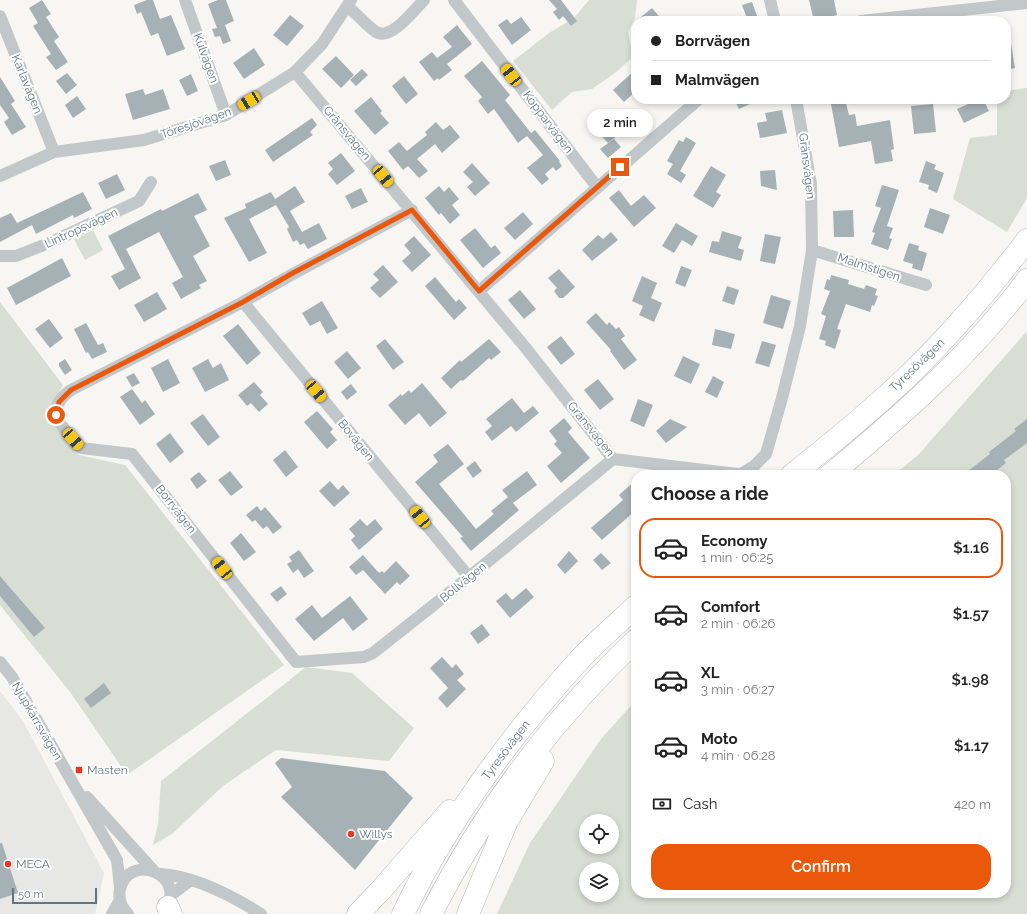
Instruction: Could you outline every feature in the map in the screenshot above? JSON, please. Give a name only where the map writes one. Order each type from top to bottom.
[{"type":"highway","name":"Tyresövägen","points":[[798,470],[865,415],[911,373],[956,327],[1027,240]]},
{"type":"highway","name":"Tyresövägen","points":[[836,470],[884,430],[971,347],[1027,280]]},
{"type":"highway","name":"Tyresövägen","points":[[403,914],[460,813],[492,767],[541,704],[582,657],[631,611]]},
{"type":"highway","name":"Tyresövägen","points":[[431,914],[449,877],[505,791],[544,739],[599,676],[631,645]]},
{"type":"highway","points":[[468,914],[507,821],[543,760],[599,676]]},
{"type":"highway","points":[[358,914],[492,767]]},
{"type":"street","name":"Kulvägen","points":[[185,0],[226,115]]},
{"type":"street","points":[[350,3],[376,32],[386,34],[393,31],[424,0]]},
{"type":"street","name":"Kopparvägen","points":[[454,0],[597,187]]},
{"type":"street","points":[[770,0],[774,16]]},
{"type":"street","name":"Töresjövägen","points":[[0,176],[54,152],[144,140],[226,115],[295,72],[322,44],[350,3]]},
{"type":"street","points":[[907,16],[1027,3]]},
{"type":"street","name":"Karlavägen","points":[[0,16],[54,152]]},
{"type":"street","name":"Gränsvägen","points":[[295,72],[479,291],[557,386],[613,459],[704,470]]},
{"type":"street","points":[[479,291],[693,104]]},
{"type":"street","name":"Gränsvägen","points":[[748,470],[760,461],[766,454],[800,326],[812,250],[811,184],[797,104]]},
{"type":"street","name":"Lintropsvägen","points":[[0,256],[16,256],[50,243],[139,201],[151,182]]},
{"type":"street","points":[[243,302],[291,274],[412,210]]},
{"type":"street","name":"Malmstigen","points":[[812,250],[926,285]]},
{"type":"street","name":"Borrvägen","points":[[243,302],[71,390],[59,402],[56,415],[57,421],[81,448],[132,454],[296,662]]},
{"type":"street","name":"Bovägen","points":[[243,302],[469,577]]},
{"type":"street","name":"Bollvägen","points":[[296,662],[364,657],[373,653],[469,577],[613,459]]},
{"type":"street","name":"Njupkärrsvägen","points":[[0,662],[12,677],[117,860],[120,900]]},
{"type":"street","name":"Njupkärrsvägen","points":[[73,781],[168,884],[168,908]]},
{"type":"street","points":[[120,887],[126,878],[134,872],[146,869],[176,875],[191,880],[235,898],[261,914]]},
{"type":"street","points":[[168,908],[191,880]]},
{"type":"street","points":[[112,914],[120,900]]},
{"type":"street","points":[[120,900],[128,914]]},
{"type":"shaded area","points":[[589,0],[637,0],[635,16],[631,16],[631,26],[628,32],[631,47],[631,59],[615,73],[592,89],[572,92],[552,110],[513,61],[549,33],[574,18]]},
{"type":"shaded area","points":[[1027,88],[1027,198],[1007,232],[953,199],[970,138],[997,135],[997,104],[1011,104],[1011,90]]},
{"type":"shaded area","points":[[93,230],[103,250],[85,260],[74,239]]},
{"type":"shaded area","points":[[0,302],[63,385],[46,415],[79,455],[125,465],[284,665],[127,775],[70,692],[0,605]]},
{"type":"shaded area","points":[[1027,331],[1027,914],[497,914],[530,843],[601,739],[631,706],[631,898],[1011,898],[1011,470],[900,470],[919,454]]},
{"type":"shaded area","points":[[306,667],[352,673],[414,728],[389,761],[276,750],[223,786],[172,834],[153,845],[158,824],[161,781]]},
{"type":"shaded area","points":[[0,691],[23,721],[104,873],[95,914],[0,914]]},
{"type":"building","points":[[42,0],[51,14],[46,17],[59,37],[54,41],[68,62],[56,70],[46,57],[51,54],[33,26],[38,23],[29,8]]},
{"type":"building","points":[[147,0],[153,0],[160,19],[171,15],[185,49],[167,56],[158,33],[151,36],[141,12],[137,14],[134,5]]},
{"type":"building","points":[[218,0],[226,0],[234,21],[225,25],[231,41],[223,44],[220,36],[215,37],[212,29],[217,28],[208,4]]},
{"type":"building","points":[[549,0],[561,0],[577,21],[571,26],[563,16],[559,20],[553,12],[557,9]]},
{"type":"building","points":[[809,0],[834,0],[837,15],[813,16]]},
{"type":"building","points":[[752,2],[757,16],[746,16],[742,5]]},
{"type":"building","points":[[652,8],[659,16],[642,16]]},
{"type":"building","points":[[290,15],[304,26],[287,46],[273,35]]},
{"type":"building","points":[[521,17],[531,30],[512,45],[498,25],[507,19],[511,24]]},
{"type":"building","points":[[457,25],[472,44],[447,64],[452,70],[439,80],[438,78],[434,81],[419,62],[432,52],[437,58],[452,47],[443,37]]},
{"type":"building","points":[[1011,43],[1015,68],[1011,69]]},
{"type":"building","points":[[254,48],[265,65],[244,79],[233,63]]},
{"type":"building","points":[[336,56],[354,75],[341,88],[322,69]]},
{"type":"building","points":[[482,61],[510,95],[505,100],[531,133],[518,143],[494,109],[488,114],[478,101],[482,97],[464,76]]},
{"type":"building","points":[[362,69],[368,75],[356,86],[350,80]]},
{"type":"building","points":[[67,73],[77,85],[66,94],[56,81]]},
{"type":"building","points":[[191,74],[198,91],[187,96],[179,80]]},
{"type":"building","points":[[631,74],[631,96],[624,102],[613,90]]},
{"type":"building","points":[[404,76],[418,94],[406,104],[392,86]]},
{"type":"building","points":[[0,77],[15,101],[11,104],[26,127],[12,135],[4,122],[9,118],[0,105]]},
{"type":"building","points":[[143,89],[145,95],[163,89],[170,109],[133,120],[125,94]]},
{"type":"building","points":[[77,96],[86,109],[73,118],[65,105]]},
{"type":"building","points":[[371,97],[382,111],[380,113],[389,123],[375,135],[354,111]]},
{"type":"building","points":[[736,104],[750,104],[739,109]]},
{"type":"building","points":[[831,104],[846,104],[849,115],[855,114],[857,126],[890,120],[894,149],[891,150],[893,161],[875,164],[871,141],[839,147]]},
{"type":"building","points":[[933,104],[936,132],[914,134],[911,106]]},
{"type":"building","points":[[968,104],[986,104],[989,111],[964,123],[957,109]]},
{"type":"building","points":[[782,110],[787,133],[760,138],[757,123],[767,121],[765,113]]},
{"type":"building","points":[[611,117],[623,131],[608,143],[596,130]]},
{"type":"building","points":[[312,118],[317,125],[310,132],[313,135],[273,162],[265,150]]},
{"type":"building","points":[[436,122],[443,130],[450,125],[460,137],[442,153],[435,144],[417,159],[428,171],[419,178],[408,166],[403,170],[388,151],[399,142],[407,151],[427,135],[425,132]]},
{"type":"building","points":[[535,130],[560,161],[559,162],[562,166],[556,171],[553,167],[545,174],[549,179],[542,185],[527,168],[543,155],[527,136]]},
{"type":"building","points":[[686,137],[696,143],[680,171],[686,175],[681,183],[667,174],[673,164],[667,161],[679,140],[683,142]]},
{"type":"building","points":[[614,139],[621,147],[608,158],[600,149]]},
{"type":"building","points":[[341,153],[355,171],[337,185],[328,174],[333,169],[328,163]]},
{"type":"building","points":[[225,160],[231,175],[216,181],[209,166]]},
{"type":"building","points":[[926,161],[936,165],[934,169],[944,173],[937,193],[928,189],[929,185],[919,182]]},
{"type":"building","points":[[472,163],[490,183],[475,196],[467,187],[473,182],[463,172]]},
{"type":"building","points":[[711,166],[726,175],[716,192],[721,195],[713,208],[693,196]]},
{"type":"building","points":[[775,170],[777,190],[761,186],[760,171]]},
{"type":"building","points":[[117,174],[125,190],[106,199],[98,183]]},
{"type":"building","points":[[882,185],[899,190],[887,226],[893,228],[889,238],[892,239],[888,250],[871,244],[875,233],[872,232],[881,208],[875,206]]},
{"type":"building","points":[[295,186],[305,202],[290,211],[302,232],[319,223],[327,239],[308,249],[304,243],[300,245],[297,240],[293,242],[287,229],[289,227],[276,205],[249,219],[267,253],[249,262],[224,218],[246,208],[245,204],[271,192],[275,199]]},
{"type":"building","points":[[439,186],[444,192],[449,187],[459,199],[452,205],[460,215],[450,224],[441,213],[439,215],[425,198]]},
{"type":"building","points":[[361,188],[368,202],[352,209],[345,196]]},
{"type":"building","points":[[619,190],[631,206],[644,195],[656,208],[634,227],[609,198]]},
{"type":"building","points":[[83,192],[92,209],[74,218],[73,215],[36,234],[32,225],[0,242],[0,218],[11,213],[17,223]]},
{"type":"building","points":[[198,193],[207,210],[194,216],[210,246],[193,256],[207,281],[199,285],[201,288],[181,299],[172,283],[183,277],[159,232],[126,249],[141,278],[119,290],[111,276],[125,269],[108,236],[161,209],[162,211]]},
{"type":"building","points":[[930,208],[950,215],[943,234],[924,227]]},
{"type":"building","points":[[853,210],[854,237],[834,237],[833,211]]},
{"type":"building","points":[[523,212],[533,224],[515,240],[504,228]]},
{"type":"building","points":[[676,223],[698,236],[692,246],[682,240],[674,253],[662,246]]},
{"type":"building","points":[[475,228],[491,248],[495,245],[501,253],[483,268],[460,240]]},
{"type":"building","points":[[722,231],[742,237],[738,248],[744,250],[741,261],[709,252],[712,241],[719,242]]},
{"type":"building","points":[[611,232],[618,240],[592,261],[582,250],[598,235],[603,239]]},
{"type":"building","points":[[765,234],[781,237],[775,264],[760,261]]},
{"type":"building","points":[[414,236],[431,255],[412,272],[402,261],[411,253],[404,245]]},
{"type":"building","points":[[909,243],[919,246],[918,250],[927,253],[922,271],[912,268],[913,264],[903,261]]},
{"type":"building","points":[[62,258],[71,276],[16,305],[7,288]]},
{"type":"building","points":[[383,265],[398,282],[380,298],[370,288],[379,280],[373,274]]},
{"type":"building","points":[[681,266],[692,270],[685,287],[675,283]]},
{"type":"building","points":[[559,269],[575,287],[563,298],[559,298],[554,291],[557,288],[548,278]]},
{"type":"building","points":[[831,275],[849,280],[848,284],[864,289],[866,285],[877,289],[875,295],[878,296],[874,306],[872,305],[870,312],[846,304],[837,329],[841,330],[835,349],[825,345],[826,341],[819,339],[826,316],[821,314],[830,291],[824,289],[827,279],[830,280]]},
{"type":"building","points":[[642,276],[657,283],[651,298],[662,303],[654,322],[639,315],[643,306],[632,301]]},
{"type":"building","points":[[435,277],[456,302],[459,299],[467,308],[454,320],[425,286]]},
{"type":"building","points":[[727,286],[739,290],[734,305],[722,301]]},
{"type":"building","points":[[520,290],[536,309],[524,319],[508,300]]},
{"type":"building","points":[[157,292],[167,309],[144,322],[134,305]]},
{"type":"building","points":[[771,295],[791,301],[783,329],[763,323]]},
{"type":"building","points":[[322,301],[338,328],[327,334],[320,321],[310,326],[302,313]]},
{"type":"building","points":[[596,313],[607,325],[609,322],[616,329],[619,327],[625,336],[621,339],[637,360],[624,370],[610,351],[611,350],[586,322]]},
{"type":"building","points":[[49,319],[63,338],[50,348],[35,329]]},
{"type":"building","points":[[86,323],[98,345],[103,343],[107,352],[92,359],[88,352],[86,353],[74,329]]},
{"type":"building","points":[[238,324],[261,353],[247,365],[223,336]]},
{"type":"building","points":[[715,329],[735,334],[731,349],[712,345]]},
{"type":"building","points":[[561,336],[575,354],[561,365],[547,347]]},
{"type":"building","points":[[385,339],[404,362],[393,370],[376,346]]},
{"type":"building","points":[[489,339],[501,352],[491,360],[489,358],[463,381],[461,380],[451,389],[441,378],[460,360],[461,362]]},
{"type":"building","points":[[762,341],[776,345],[769,367],[755,363]]},
{"type":"building","points":[[347,351],[361,368],[348,379],[334,362]]},
{"type":"building","points":[[683,356],[700,364],[691,384],[674,376]]},
{"type":"building","points":[[65,359],[72,370],[65,375],[59,366],[59,363]]},
{"type":"building","points":[[168,359],[180,383],[163,392],[151,368]]},
{"type":"building","points":[[208,359],[213,368],[221,363],[229,380],[205,392],[192,368]]},
{"type":"building","points":[[134,373],[140,383],[132,387],[126,377]]},
{"type":"building","points":[[713,376],[724,382],[717,398],[705,392]]},
{"type":"building","points":[[598,379],[614,399],[600,410],[584,390]]},
{"type":"building","points":[[254,382],[263,392],[260,395],[268,404],[259,412],[251,403],[247,406],[238,395]]},
{"type":"building","points":[[422,383],[447,413],[430,427],[419,413],[405,425],[388,405],[401,394],[402,396],[409,390],[411,393]]},
{"type":"building","points":[[351,384],[357,392],[347,400],[341,392]]},
{"type":"building","points":[[132,389],[142,403],[145,400],[155,414],[140,425],[120,397]]},
{"type":"building","points":[[512,398],[524,413],[533,406],[539,413],[516,432],[511,426],[492,441],[485,432],[492,426],[486,419]]},
{"type":"building","points":[[638,399],[653,405],[644,427],[630,421]]},
{"type":"building","points":[[317,411],[333,429],[330,432],[337,440],[327,449],[304,422]]},
{"type":"building","points":[[203,414],[220,437],[208,446],[190,423]]},
{"type":"building","points":[[564,418],[572,428],[568,432],[590,458],[561,483],[547,466],[562,453],[554,444],[557,441],[549,431]]},
{"type":"building","points":[[670,419],[687,427],[666,443],[656,431]]},
{"type":"building","points":[[1027,419],[1027,443],[1004,460],[1006,463],[997,470],[969,470],[990,454],[989,452],[1016,431],[1014,429]]},
{"type":"building","points":[[170,433],[184,452],[170,463],[156,444]]},
{"type":"building","points":[[448,444],[464,464],[439,484],[476,529],[494,514],[491,511],[508,497],[502,490],[527,471],[537,485],[513,503],[519,510],[471,551],[460,538],[463,537],[415,482],[438,462],[433,455]]},
{"type":"building","points":[[285,450],[298,467],[286,477],[273,460]]},
{"type":"building","points":[[475,461],[482,471],[473,478],[466,468]]},
{"type":"building","points":[[230,471],[243,487],[231,496],[218,480]]},
{"type":"building","points":[[199,472],[207,481],[197,489],[190,479]]},
{"type":"building","points":[[330,481],[338,490],[343,485],[350,493],[334,507],[319,491]]},
{"type":"building","points":[[631,484],[631,514],[602,540],[591,528],[623,500],[619,495]]},
{"type":"building","points":[[257,506],[261,511],[265,507],[282,527],[273,534],[267,526],[263,529],[255,520],[252,522],[246,515]]},
{"type":"building","points":[[360,519],[367,526],[375,519],[383,529],[359,550],[351,540],[355,536],[349,529]]},
{"type":"building","points":[[241,533],[256,552],[244,561],[230,543]]},
{"type":"building","points":[[299,550],[314,571],[304,578],[298,569],[293,573],[287,564],[292,561],[289,557]]},
{"type":"building","points":[[569,551],[578,561],[565,574],[557,565]]},
{"type":"building","points":[[601,553],[611,563],[602,570],[593,560]]},
{"type":"building","points":[[363,555],[379,573],[382,571],[384,573],[396,561],[410,576],[400,585],[397,582],[385,594],[363,570],[356,575],[349,567]]},
{"type":"building","points":[[0,576],[45,628],[34,637],[0,596]]},
{"type":"building","points":[[281,586],[287,594],[277,602],[270,594]]},
{"type":"building","points":[[526,588],[534,597],[510,618],[496,601],[506,593],[512,600]]},
{"type":"building","points":[[350,596],[368,619],[353,631],[343,618],[314,641],[295,619],[312,605],[322,618]]},
{"type":"building","points":[[482,624],[490,635],[478,644],[470,633]]},
{"type":"building","points":[[442,657],[452,668],[456,664],[464,674],[457,680],[466,689],[447,708],[438,698],[448,688],[430,668]]},
{"type":"building","points":[[104,683],[111,693],[91,708],[84,699]]},
{"type":"building","name":"Willys","points":[[281,758],[385,771],[413,798],[355,870],[281,797],[292,787],[275,763]]},
{"type":"building","points":[[0,843],[2,843],[18,893],[0,899]]},
{"type":"place","name":"Masten","points":[[79,770]]},
{"type":"place","name":"Willys","points":[[351,834]]},
{"type":"place","name":"MECA","points":[[8,864]]},
{"type":"route","points":[[56,415],[59,402],[66,393],[71,390],[243,302],[291,274],[412,210],[479,291],[620,167]]}]
